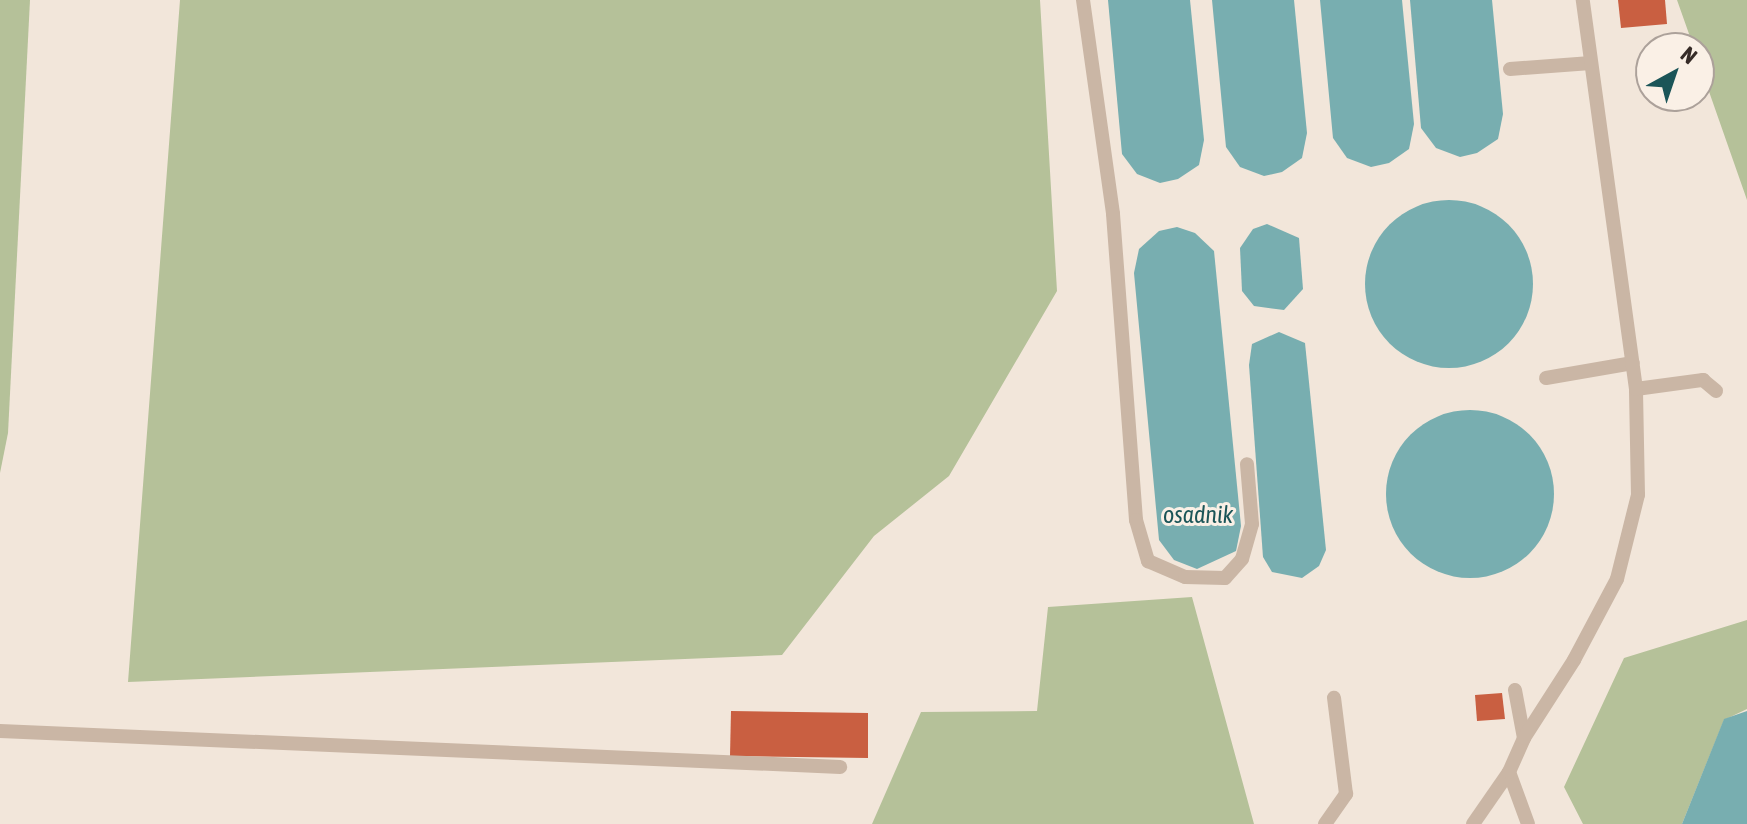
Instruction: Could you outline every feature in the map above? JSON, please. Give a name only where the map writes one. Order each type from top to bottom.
[{"type":"lane","points":[[1083,0],[1113,214],[1136,520],[1148,561],[1185,577],[1225,578],[1242,559],[1252,524],[1247,464]]},
{"type":"lane","points":[[1473,824],[1509,772],[1524,738],[1574,660],[1617,579],[1638,495],[1636,389],[1583,0]]},
{"type":"lane","points":[[1510,69],[1591,63]]},
{"type":"lane","points":[[1546,378],[1633,363]]},
{"type":"lane","points":[[1636,389],[1703,380],[1716,391]]},
{"type":"lane","points":[[1515,690],[1524,738]]},
{"type":"lane","points":[[1325,824],[1346,794],[1334,698]]},
{"type":"lane","points":[[0,731],[840,767]]},
{"type":"lane","points":[[1509,772],[1528,824]]},
{"type":"green space","points":[[0,0],[30,0],[8,433],[0,473]]},
{"type":"green space","points":[[180,0],[1040,0],[1057,291],[949,476],[874,536],[782,655],[128,682]]},
{"type":"green space","points":[[1677,0],[1747,0],[1747,200],[1715,109],[1715,32],[1688,32]]},
{"type":"green space","points":[[1192,597],[1254,824],[872,824],[921,712],[1037,711],[1048,607]]},
{"type":"green space","points":[[1747,620],[1747,709],[1724,720],[1682,824],[1583,824],[1564,787],[1624,658]]},
{"type":"water","points":[[1108,0],[1190,0],[1204,140],[1199,165],[1178,179],[1160,183],[1137,174],[1122,154]]},
{"type":"water","points":[[1212,0],[1294,0],[1307,133],[1302,158],[1282,172],[1264,176],[1240,167],[1226,147]]},
{"type":"water","points":[[1320,0],[1402,0],[1414,124],[1409,149],[1389,163],[1371,167],[1347,158],[1333,138]]},
{"type":"water","points":[[1410,0],[1492,0],[1503,114],[1498,139],[1477,153],[1460,157],[1436,148],[1421,128]]},
{"type":"water","points":[[1449,200],[1481,206],[1509,224],[1527,252],[1533,284],[1527,316],[1509,344],[1481,362],[1449,368],[1417,362],[1389,344],[1371,316],[1365,284],[1371,252],[1389,224],[1417,206]]},
{"type":"water","points":[[1267,224],[1299,238],[1303,289],[1284,310],[1254,306],[1242,291],[1240,248],[1253,229]]},
{"type":"water","name":"osadnik","points":[[1177,227],[1195,233],[1214,251],[1241,526],[1236,551],[1197,569],[1174,560],[1159,540],[1134,273],[1139,249],[1159,231]]},
{"type":"water","name":"osadnik","points":[[1279,332],[1305,343],[1326,550],[1319,566],[1302,578],[1272,572],[1263,557],[1249,365],[1252,344]]},
{"type":"water","points":[[1470,410],[1502,416],[1530,434],[1548,462],[1554,494],[1548,526],[1530,554],[1502,572],[1470,578],[1438,572],[1410,554],[1392,526],[1386,494],[1392,462],[1410,434],[1438,416]]},
{"type":"water","points":[[1747,711],[1747,824],[1682,824],[1724,719]]},
{"type":"building","points":[[1618,0],[1665,0],[1667,24],[1621,28]]},
{"type":"building","points":[[1502,693],[1505,719],[1477,721],[1475,695]]},
{"type":"building","points":[[731,711],[868,713],[868,758],[730,756]]}]
